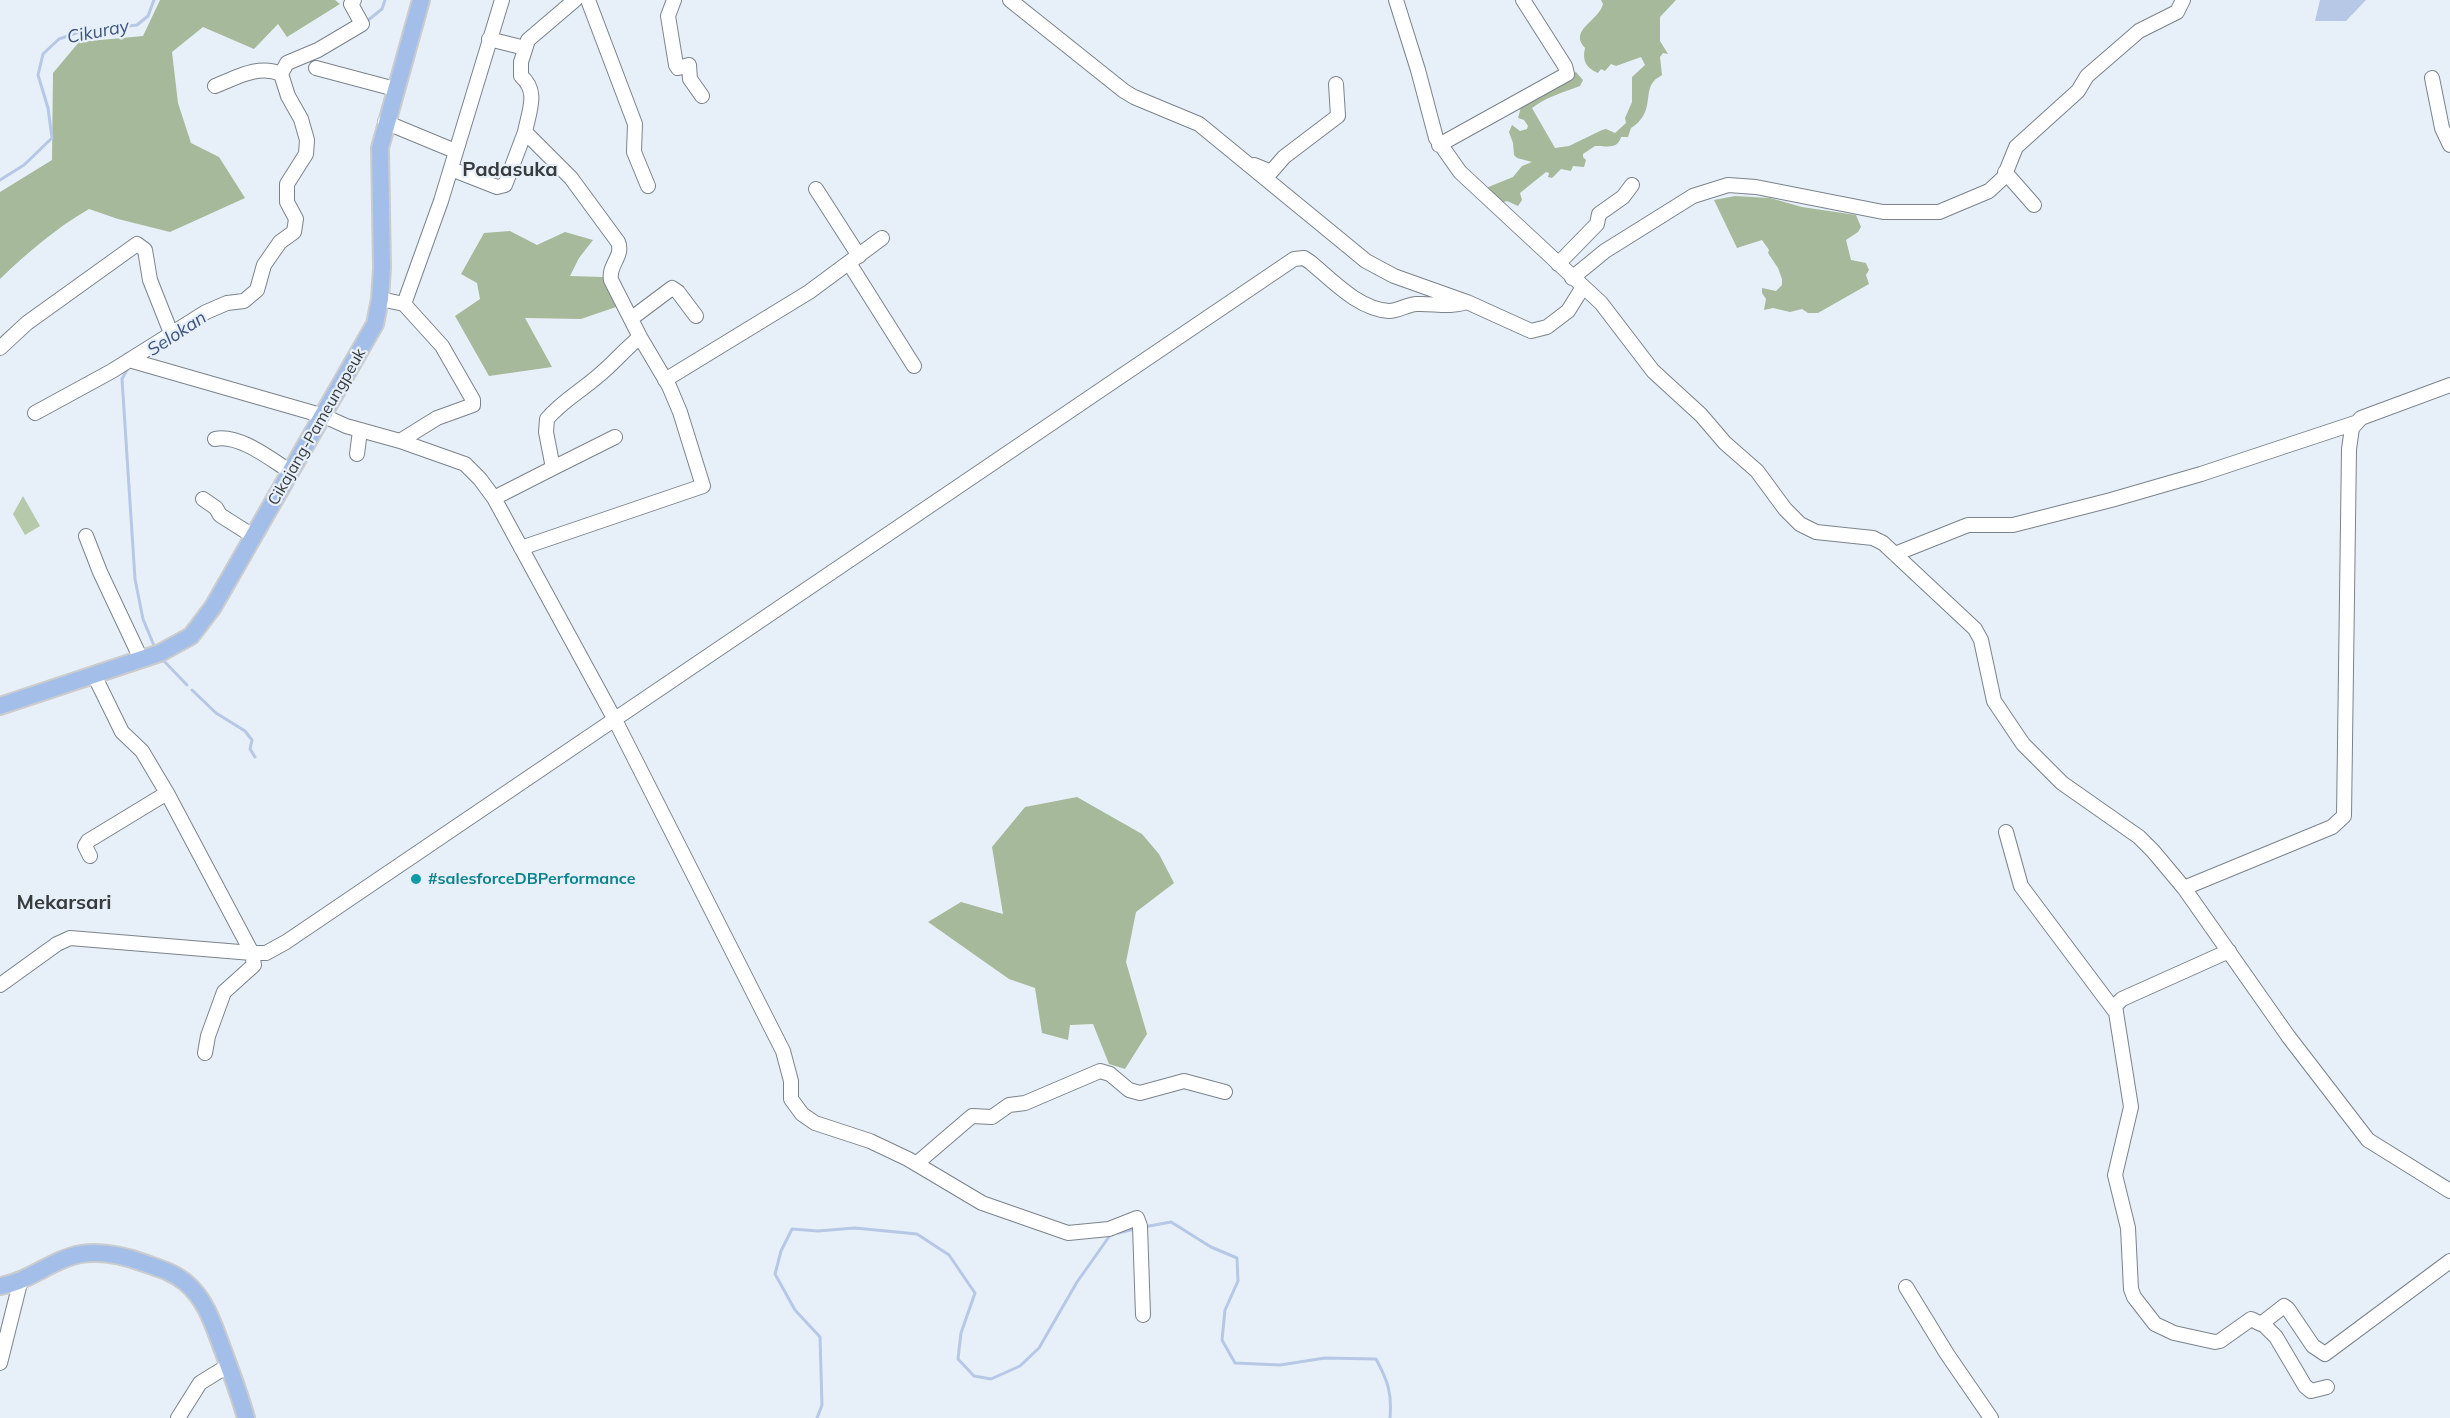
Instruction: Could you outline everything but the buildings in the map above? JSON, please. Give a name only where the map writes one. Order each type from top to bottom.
[{"type":"main road","name":"Cikajang-Pameungpeuk","points":[[0,706],[151,656],[186,640],[196,631],[213,607],[373,329],[380,299],[382,268],[378,164],[386,122],[421,0]]},
{"type":"main road","points":[[0,1286],[82,1254],[131,1258],[178,1277],[196,1292],[217,1331],[246,1418]]},
{"type":"street","points":[[280,74],[287,63],[318,50],[362,24],[351,4],[354,0]]},
{"type":"street","points":[[404,304],[414,282],[451,169],[502,0]]},
{"type":"street","points":[[451,169],[497,187],[505,185],[525,132],[532,90],[529,83],[521,76],[521,62],[525,48],[531,36],[575,0]]},
{"type":"street","points":[[588,0],[635,124],[634,152],[648,186]]},
{"type":"street","points":[[674,0],[668,16],[676,65],[678,68],[689,65],[690,79],[702,96]]},
{"type":"street","points":[[1010,0],[1124,91],[1199,124],[1373,265],[1395,276],[1467,302],[1531,331],[1547,327],[1568,311],[1583,287]]},
{"type":"street","points":[[1396,0],[1418,70],[1432,129],[1439,145],[1460,172],[1601,303],[1653,371],[1701,415],[1725,443],[1757,471],[1785,509],[1800,524],[1816,532],[1873,538],[1883,543],[1975,629],[1981,640],[1994,701],[2029,751],[2062,783],[2139,837],[2184,888],[2288,1036],[2368,1140],[2450,1191]]},
{"type":"street","points":[[1439,145],[1567,74],[1565,66],[1523,0]]},
{"type":"street","points":[[1572,278],[1605,251],[1687,200],[1702,191],[1719,187],[1750,186],[1882,212],[1931,213],[1946,210],[1989,191],[2000,182],[2016,147],[2078,92],[2086,76],[2139,32],[2176,12],[2183,0]]},
{"type":"street","points":[[489,39],[525,48]]},
{"type":"street","points":[[315,68],[395,89]]},
{"type":"street","points":[[35,413],[134,361],[171,333],[206,312],[227,303],[244,301],[257,290],[264,265],[280,242],[294,232],[296,219],[287,202],[287,184],[306,154],[307,140],[302,119],[288,96],[280,74],[273,71],[253,71],[215,86]]},
{"type":"street","points":[[2432,78],[2442,128],[2450,145]]},
{"type":"street","points":[[1244,161],[1271,172],[1284,156],[1338,116],[1336,84]]},
{"type":"street","points":[[386,122],[455,151]]},
{"type":"street","points":[[521,548],[703,486],[680,411],[640,338],[610,276],[620,253],[618,242],[571,178],[525,132]]},
{"type":"street","points":[[2005,172],[2034,205]]},
{"type":"street","points":[[1558,264],[1597,224],[1599,214],[1623,197],[1632,185]]},
{"type":"street","points":[[816,189],[914,366]]},
{"type":"street","points":[[665,380],[801,297],[882,238]]},
{"type":"street","points":[[0,348],[27,323],[137,244],[145,250],[150,280],[171,333]]},
{"type":"street","points":[[0,985],[57,944],[70,938],[252,953],[266,953],[286,942],[1294,259],[1304,258],[1310,261],[1350,295],[1377,308],[1396,310],[1418,304],[1454,306],[1467,302]]},
{"type":"street","points":[[632,318],[672,288],[678,292],[696,316]]},
{"type":"street","points":[[380,299],[404,304],[442,346],[473,400],[473,405],[437,417],[400,441]]},
{"type":"street","points":[[552,468],[546,432],[547,419],[640,338]]},
{"type":"street","points":[[134,361],[324,416],[360,431],[400,441],[465,464],[494,498],[615,720],[783,1051],[791,1081],[789,1093],[795,1106],[815,1123],[870,1141],[916,1164],[982,1203],[1068,1233],[1109,1229],[1137,1218],[1140,1226],[1143,1315]]},
{"type":"street","points":[[1895,554],[1968,525],[2013,525],[2201,474],[2355,423],[2367,416],[2450,385]]},
{"type":"street","points":[[2184,888],[2332,827],[2344,816],[2349,449],[2355,423]]},
{"type":"street","points":[[357,454],[360,431]]},
{"type":"street","points":[[494,498],[615,436]]},
{"type":"street","points":[[216,439],[228,437],[238,441],[291,472]]},
{"type":"street","points":[[203,499],[216,508],[220,515],[253,536]]},
{"type":"street","points":[[86,536],[100,572],[151,656]]},
{"type":"street","points":[[94,675],[122,732],[142,751],[167,793],[252,953],[251,958],[254,965],[224,992],[208,1036],[205,1053]]},
{"type":"street","points":[[90,856],[85,846],[88,841],[167,793]]},
{"type":"street","points":[[2006,832],[2017,865],[2019,882],[2114,1010],[2131,1107],[2115,1180],[2128,1228],[2131,1289],[2134,1297],[2161,1328],[2174,1334],[2215,1342],[2229,1337],[2251,1319],[2262,1323],[2276,1337],[2305,1386],[2311,1391],[2327,1387]]},
{"type":"street","points":[[2114,1010],[2122,999],[2229,951]]},
{"type":"street","points":[[916,1164],[972,1116],[992,1117],[1009,1105],[1025,1103],[1100,1071],[1110,1074],[1129,1090],[1140,1093],[1184,1081],[1225,1092]]},
{"type":"street","points":[[2262,1323],[2284,1306],[2316,1349],[2325,1354],[2450,1261]]},
{"type":"street","points":[[0,1363],[21,1279]]},
{"type":"street","points":[[1906,1287],[1947,1354],[1992,1418]]},
{"type":"street","points":[[178,1418],[190,1396],[203,1380],[229,1365]]},
{"type":"green space","points":[[160,0],[335,0],[340,4],[287,37],[278,24],[254,49],[203,27],[172,52],[178,103],[191,143],[219,157],[245,198],[170,232],[89,209],[42,241],[0,279],[0,192],[52,160],[53,73],[79,42],[143,36]]},
{"type":"green space","points":[[1601,0],[1676,0],[1660,17],[1660,41],[1668,54],[1663,53],[1660,57],[1662,75],[1651,86],[1643,116],[1631,128],[1628,137],[1621,137],[1614,146],[1595,146],[1583,154],[1586,160],[1584,167],[1573,166],[1571,171],[1561,169],[1552,178],[1548,177],[1549,173],[1546,172],[1520,193],[1522,200],[1518,206],[1507,201],[1498,204],[1481,190],[1513,177],[1522,166],[1532,162],[1514,155],[1509,132],[1512,125],[1520,131],[1527,129],[1528,126],[1524,120],[1518,118],[1521,107],[1571,74],[1576,72],[1583,80],[1580,86],[1549,98],[1532,108],[1555,148],[1569,146],[1606,129],[1615,133],[1626,123],[1625,118],[1632,102],[1632,77],[1645,65],[1641,57],[1616,66],[1611,64],[1605,71],[1601,69],[1598,73],[1590,69],[1584,57],[1585,48],[1580,36],[1600,10],[1603,4]]},
{"type":"green space","points":[[1735,196],[1770,198],[1802,207],[1856,215],[1861,227],[1858,232],[1846,240],[1851,260],[1866,263],[1869,270],[1866,275],[1869,284],[1818,313],[1808,313],[1802,309],[1790,312],[1773,308],[1764,310],[1766,299],[1762,288],[1776,291],[1782,285],[1782,279],[1762,240],[1737,248],[1714,200]]},
{"type":"green space","points":[[510,231],[537,245],[565,232],[593,240],[579,258],[570,276],[603,277],[616,307],[581,319],[525,318],[552,367],[489,376],[455,316],[480,299],[477,283],[461,274],[484,233]]},
{"type":"green space","points":[[23,496],[40,526],[25,535],[13,514]]},
{"type":"green space","points":[[1077,797],[1142,834],[1159,854],[1174,883],[1136,912],[1126,962],[1147,1034],[1125,1069],[1109,1064],[1093,1024],[1070,1025],[1068,1040],[1042,1033],[1035,988],[1009,979],[928,922],[961,902],[1003,914],[992,847],[1025,807]]},
{"type":"water","points":[[2320,0],[2366,0],[2346,21],[2315,21]]},
{"type":"waterway","name":"Cikuray","points":[[0,180],[24,165],[52,138],[48,108],[38,75],[43,54],[59,39],[79,32],[137,25],[148,16],[154,0]]},
{"type":"waterway","name":"Selokan","points":[[367,21],[382,9],[385,0]]},
{"type":"waterway","name":"Selokan","points":[[128,368],[122,379],[135,579],[143,619],[155,648]]},
{"type":"waterway","name":"Selokan","points":[[161,658],[187,685]]},
{"type":"waterway","name":"Selokan","points":[[192,690],[216,713],[245,731],[252,740],[250,749],[255,757]]},
{"type":"waterway","points":[[1144,1227],[1171,1222],[1211,1247],[1237,1258],[1238,1281],[1225,1310],[1222,1340],[1235,1363],[1280,1365],[1325,1358],[1376,1359],[1388,1387],[1390,1418]]},
{"type":"waterway","points":[[817,1418],[822,1405],[820,1337],[795,1310],[775,1274],[781,1251],[792,1229],[818,1231],[855,1228],[917,1234],[949,1255],[975,1293],[961,1333],[958,1359],[974,1376],[991,1379],[1020,1366],[1039,1348],[1077,1282],[1111,1234]]},
{"type":"waterway","points":[[1118,1233],[1135,1229]]},
{"type":"place","name":"#salesforceDBPerformance","points":[[416,879]]},
{"type":"district","name":"Padasuka","points":[[510,170]]},
{"type":"district","name":"Mekarsari","points":[[64,903]]}]
